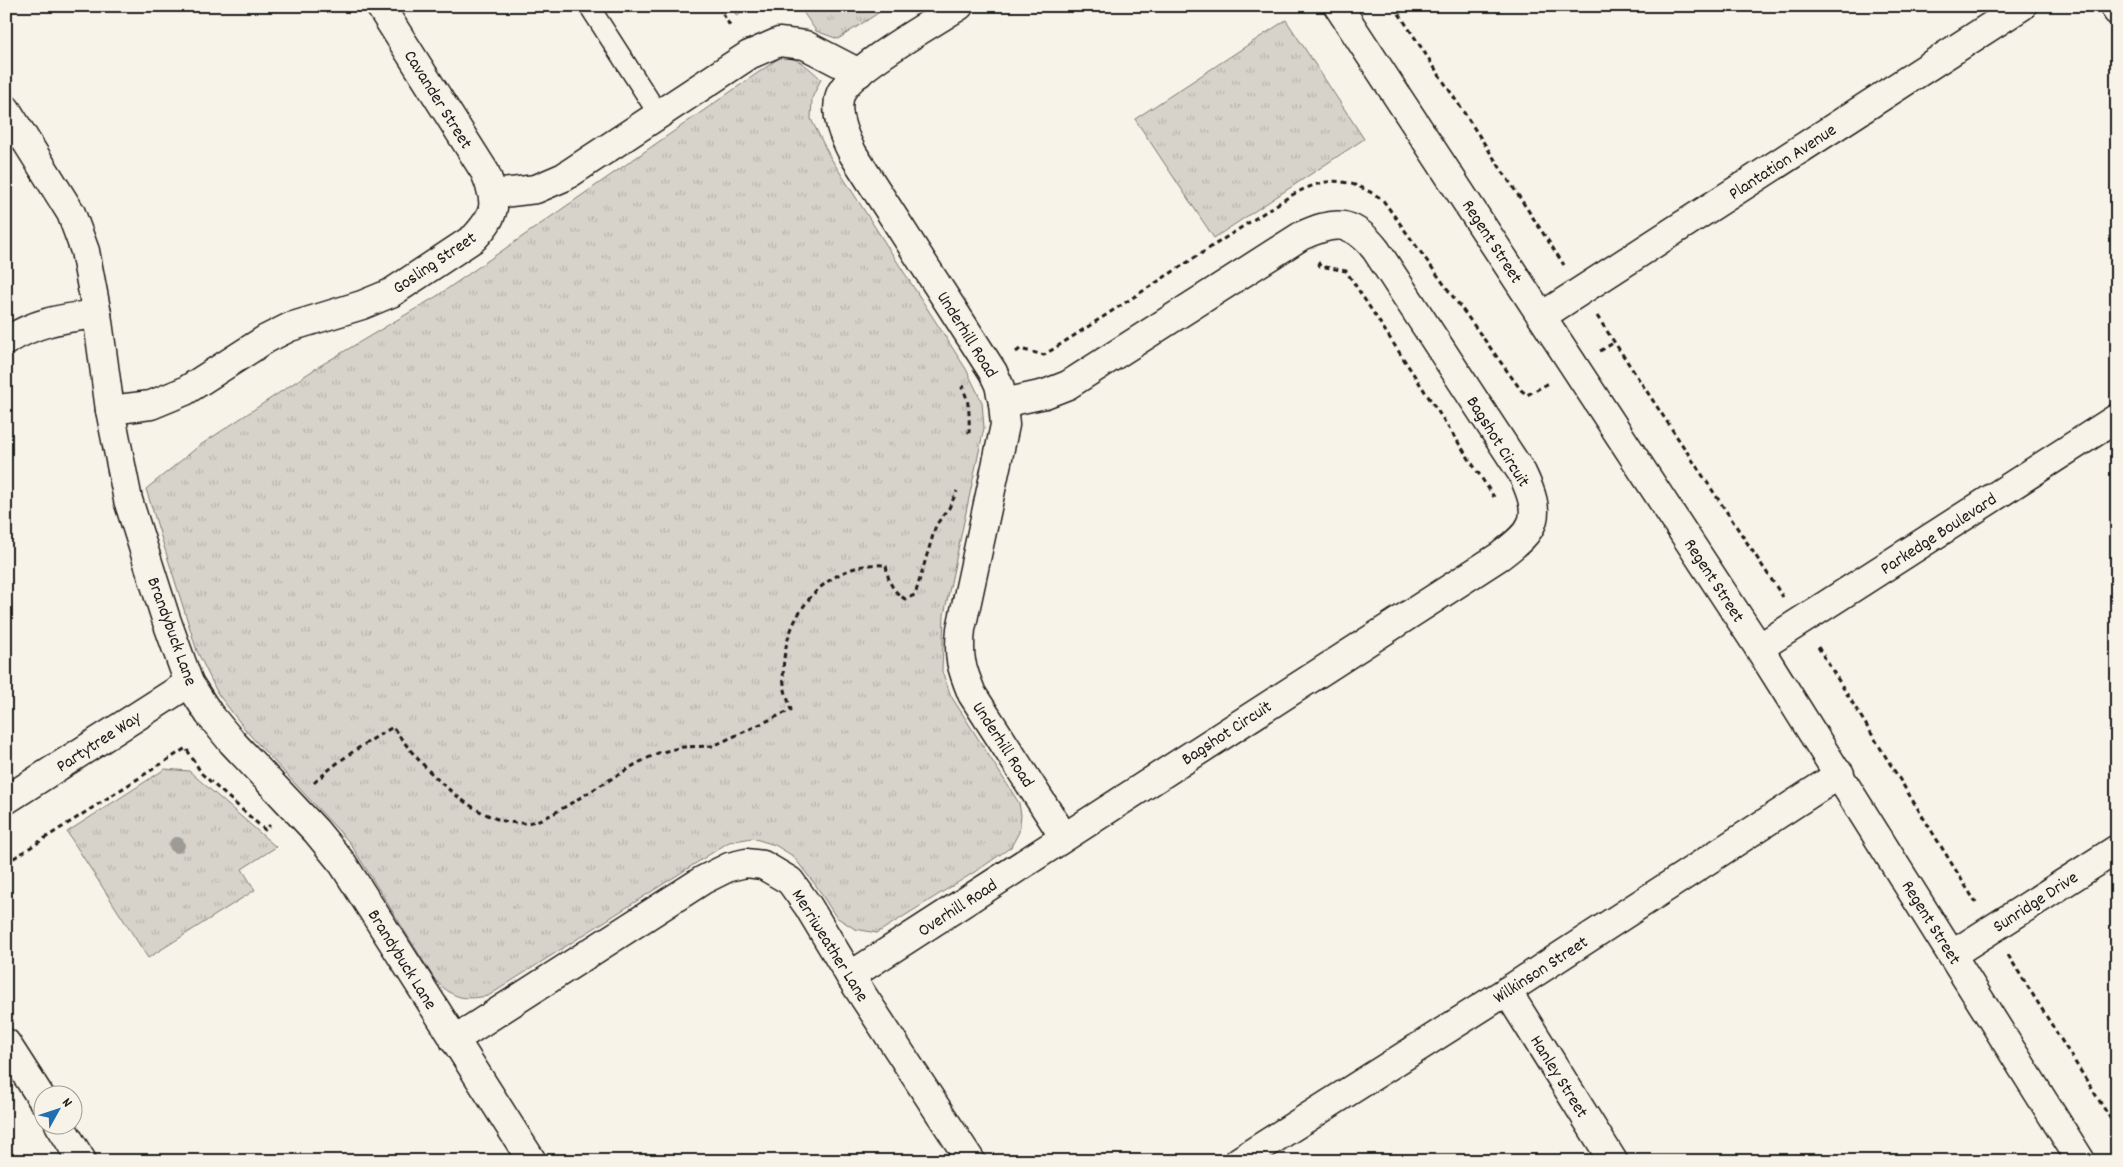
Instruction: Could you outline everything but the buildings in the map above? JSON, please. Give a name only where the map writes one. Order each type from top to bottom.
[{"type":"street","name":"Cavander Street","points":[[380,6],[485,172],[494,194]]},
{"type":"street","name":"Underhill Road","points":[[959,6],[859,73],[844,86],[840,96],[839,110],[844,136],[853,154],[991,369],[999,385],[1005,425],[961,629],[959,654],[972,694],[1064,837]]},
{"type":"street","name":"Regent Street","points":[[1338,6],[1759,648],[1953,954],[2081,1161]]},
{"type":"street","name":"Plantation Avenue","points":[[1542,316],[2022,6]]},
{"type":"street","points":[[2114,6],[2117,11]]},
{"type":"street","points":[[494,194],[536,189],[564,177],[749,55],[778,42],[805,45],[859,73]]},
{"type":"street","name":"Brandybuck Lane","points":[[6,109],[71,213],[85,251],[97,314],[110,410],[128,500],[166,619],[189,683],[209,714],[232,742],[316,831],[343,864],[532,1161]]},
{"type":"street","name":"Gosling Street","points":[[110,410],[151,405],[165,401],[185,392],[266,338],[290,327],[362,305],[391,293],[474,238],[485,226],[493,211],[494,194]]},
{"type":"street","name":"Bagshot Circuit","points":[[1003,404],[1045,394],[1068,385],[1301,236],[1321,227],[1337,225],[1355,230],[1369,241],[1522,473],[1531,492],[1533,506],[1534,516],[1530,530],[1520,541],[1500,556],[1064,837]]},
{"type":"street","points":[[6,341],[23,331],[45,322],[97,314]]},
{"type":"street","name":"Parkedge Boulevard","points":[[1759,648],[2117,418]]},
{"type":"street","name":"Partytree Way","points":[[6,800],[189,683]]},
{"type":"street","name":"Wilkinson Street","points":[[1239,1161],[1506,991],[1840,774]]},
{"type":"street","name":"Overhill Road","points":[[850,976],[1064,837]]},
{"type":"street","name":"Sunridge Drive","points":[[1953,954],[2117,849]]},
{"type":"street","name":"Merriweather Lane","points":[[454,1040],[703,880],[729,867],[746,864],[763,865],[790,881],[808,906],[850,976],[971,1161]]},
{"type":"street","name":"Hanley Street","points":[[1506,991],[1613,1161]]},
{"type":"street","points":[[6,1043],[32,1084]]},
{"type":"street","points":[[65,1134],[82,1161]]},
{"type":"lane","points":[[590,6],[659,115]]},
{"type":"path","points":[[968,445],[969,415],[965,393],[962,388],[1020,349],[1044,355],[1290,196],[1307,187],[1329,180],[1346,182],[1367,190],[1382,199],[1527,395],[1615,342]]},
{"type":"path","points":[[1301,236],[1320,266],[1346,271],[1494,497]]},
{"type":"path","points":[[393,727],[415,755],[456,795],[485,814],[508,822],[524,823],[539,820],[553,814],[636,764],[658,754],[684,747],[713,746],[727,741],[791,710],[784,685],[784,660],[788,633],[799,611],[813,593],[850,569],[866,565],[886,565],[888,580],[896,593],[904,599],[915,595],[936,525],[949,508],[962,482]]},
{"type":"path","points":[[1821,651],[2117,1129]]},
{"type":"path","points":[[6,863],[186,748]]},
{"type":"green space","points":[[731,6],[753,6],[737,16]]},
{"type":"green space","points":[[799,6],[889,6],[838,39],[816,31]]},
{"type":"green space","points":[[1286,20],[1364,139],[1214,238],[1135,119]]},
{"type":"green space","points":[[782,56],[798,61],[821,79],[812,98],[811,119],[830,157],[966,369],[982,402],[984,428],[944,615],[942,671],[951,696],[1019,803],[1021,815],[1019,832],[1011,847],[877,933],[855,929],[836,917],[817,887],[793,856],[775,845],[752,838],[729,842],[488,996],[459,997],[435,980],[350,843],[248,733],[218,694],[197,651],[146,489],[199,446],[318,367],[437,296]]},
{"type":"green space","points":[[165,769],[189,771],[276,847],[242,869],[255,890],[148,958],[67,832]]}]
